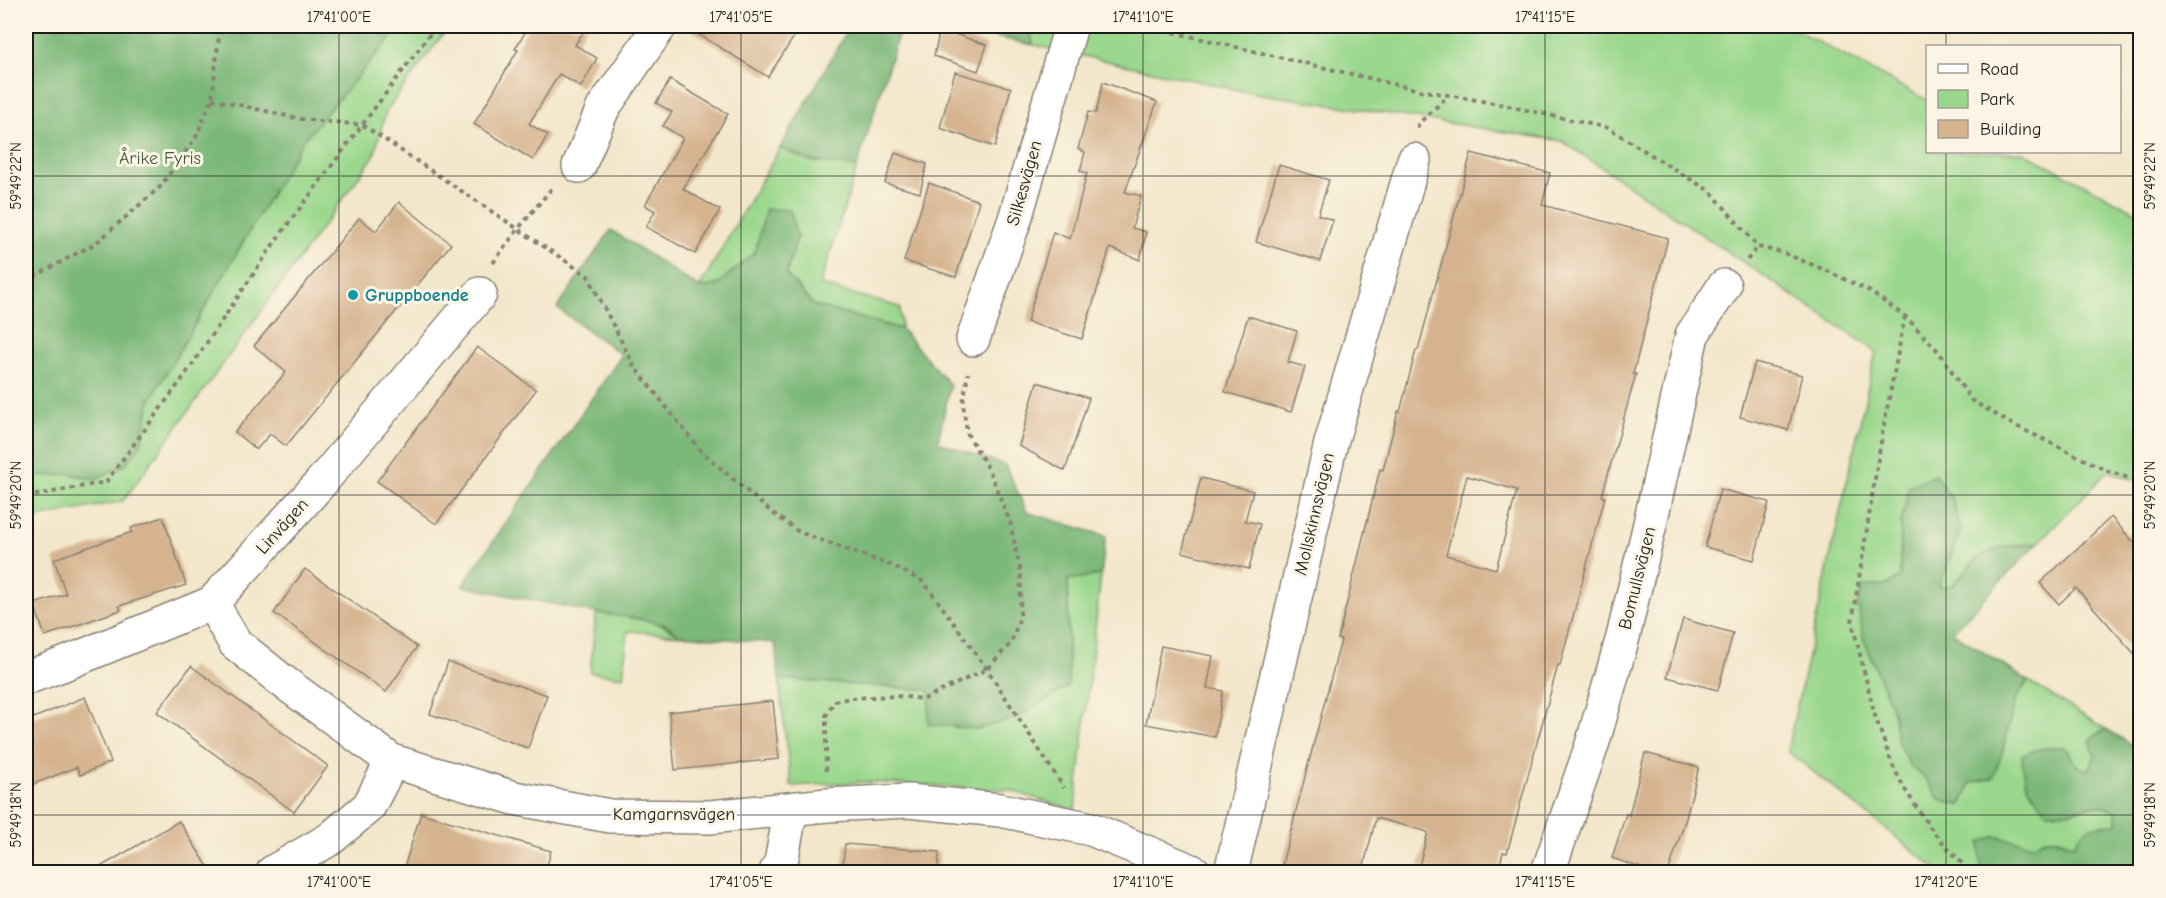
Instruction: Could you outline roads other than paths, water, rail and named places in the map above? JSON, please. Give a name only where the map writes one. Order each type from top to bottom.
[{"type":"street","points":[[579,166],[603,108],[660,26]]},
{"type":"street","name":"Silkesvägen","points":[[973,339],[1015,219],[1071,26]]},
{"type":"street","name":"Mollskinnsvägen","points":[[1232,873],[1330,443],[1414,160]]},
{"type":"street","name":"Bomullsvägen","points":[[1548,873],[1592,746],[1623,637],[1692,335],[1724,286]]},
{"type":"street","name":"Linvägen","points":[[26,678],[212,603],[318,486],[480,294]]},
{"type":"street","name":"Kamgarnsvägen","points":[[212,603],[235,643],[281,680],[392,761],[514,798],[610,816],[710,817],[827,805],[908,801],[1000,810],[1091,829],[1194,873]]},
{"type":"street","points":[[273,873],[330,839],[369,806],[392,761]]},
{"type":"street","points":[[776,873],[781,862],[791,809]]},
{"type":"place","name":"Gruppboende","points":[[353,295]]},
{"type":"park label","name":"Årike Fyris","points":[[160,158]]}]
